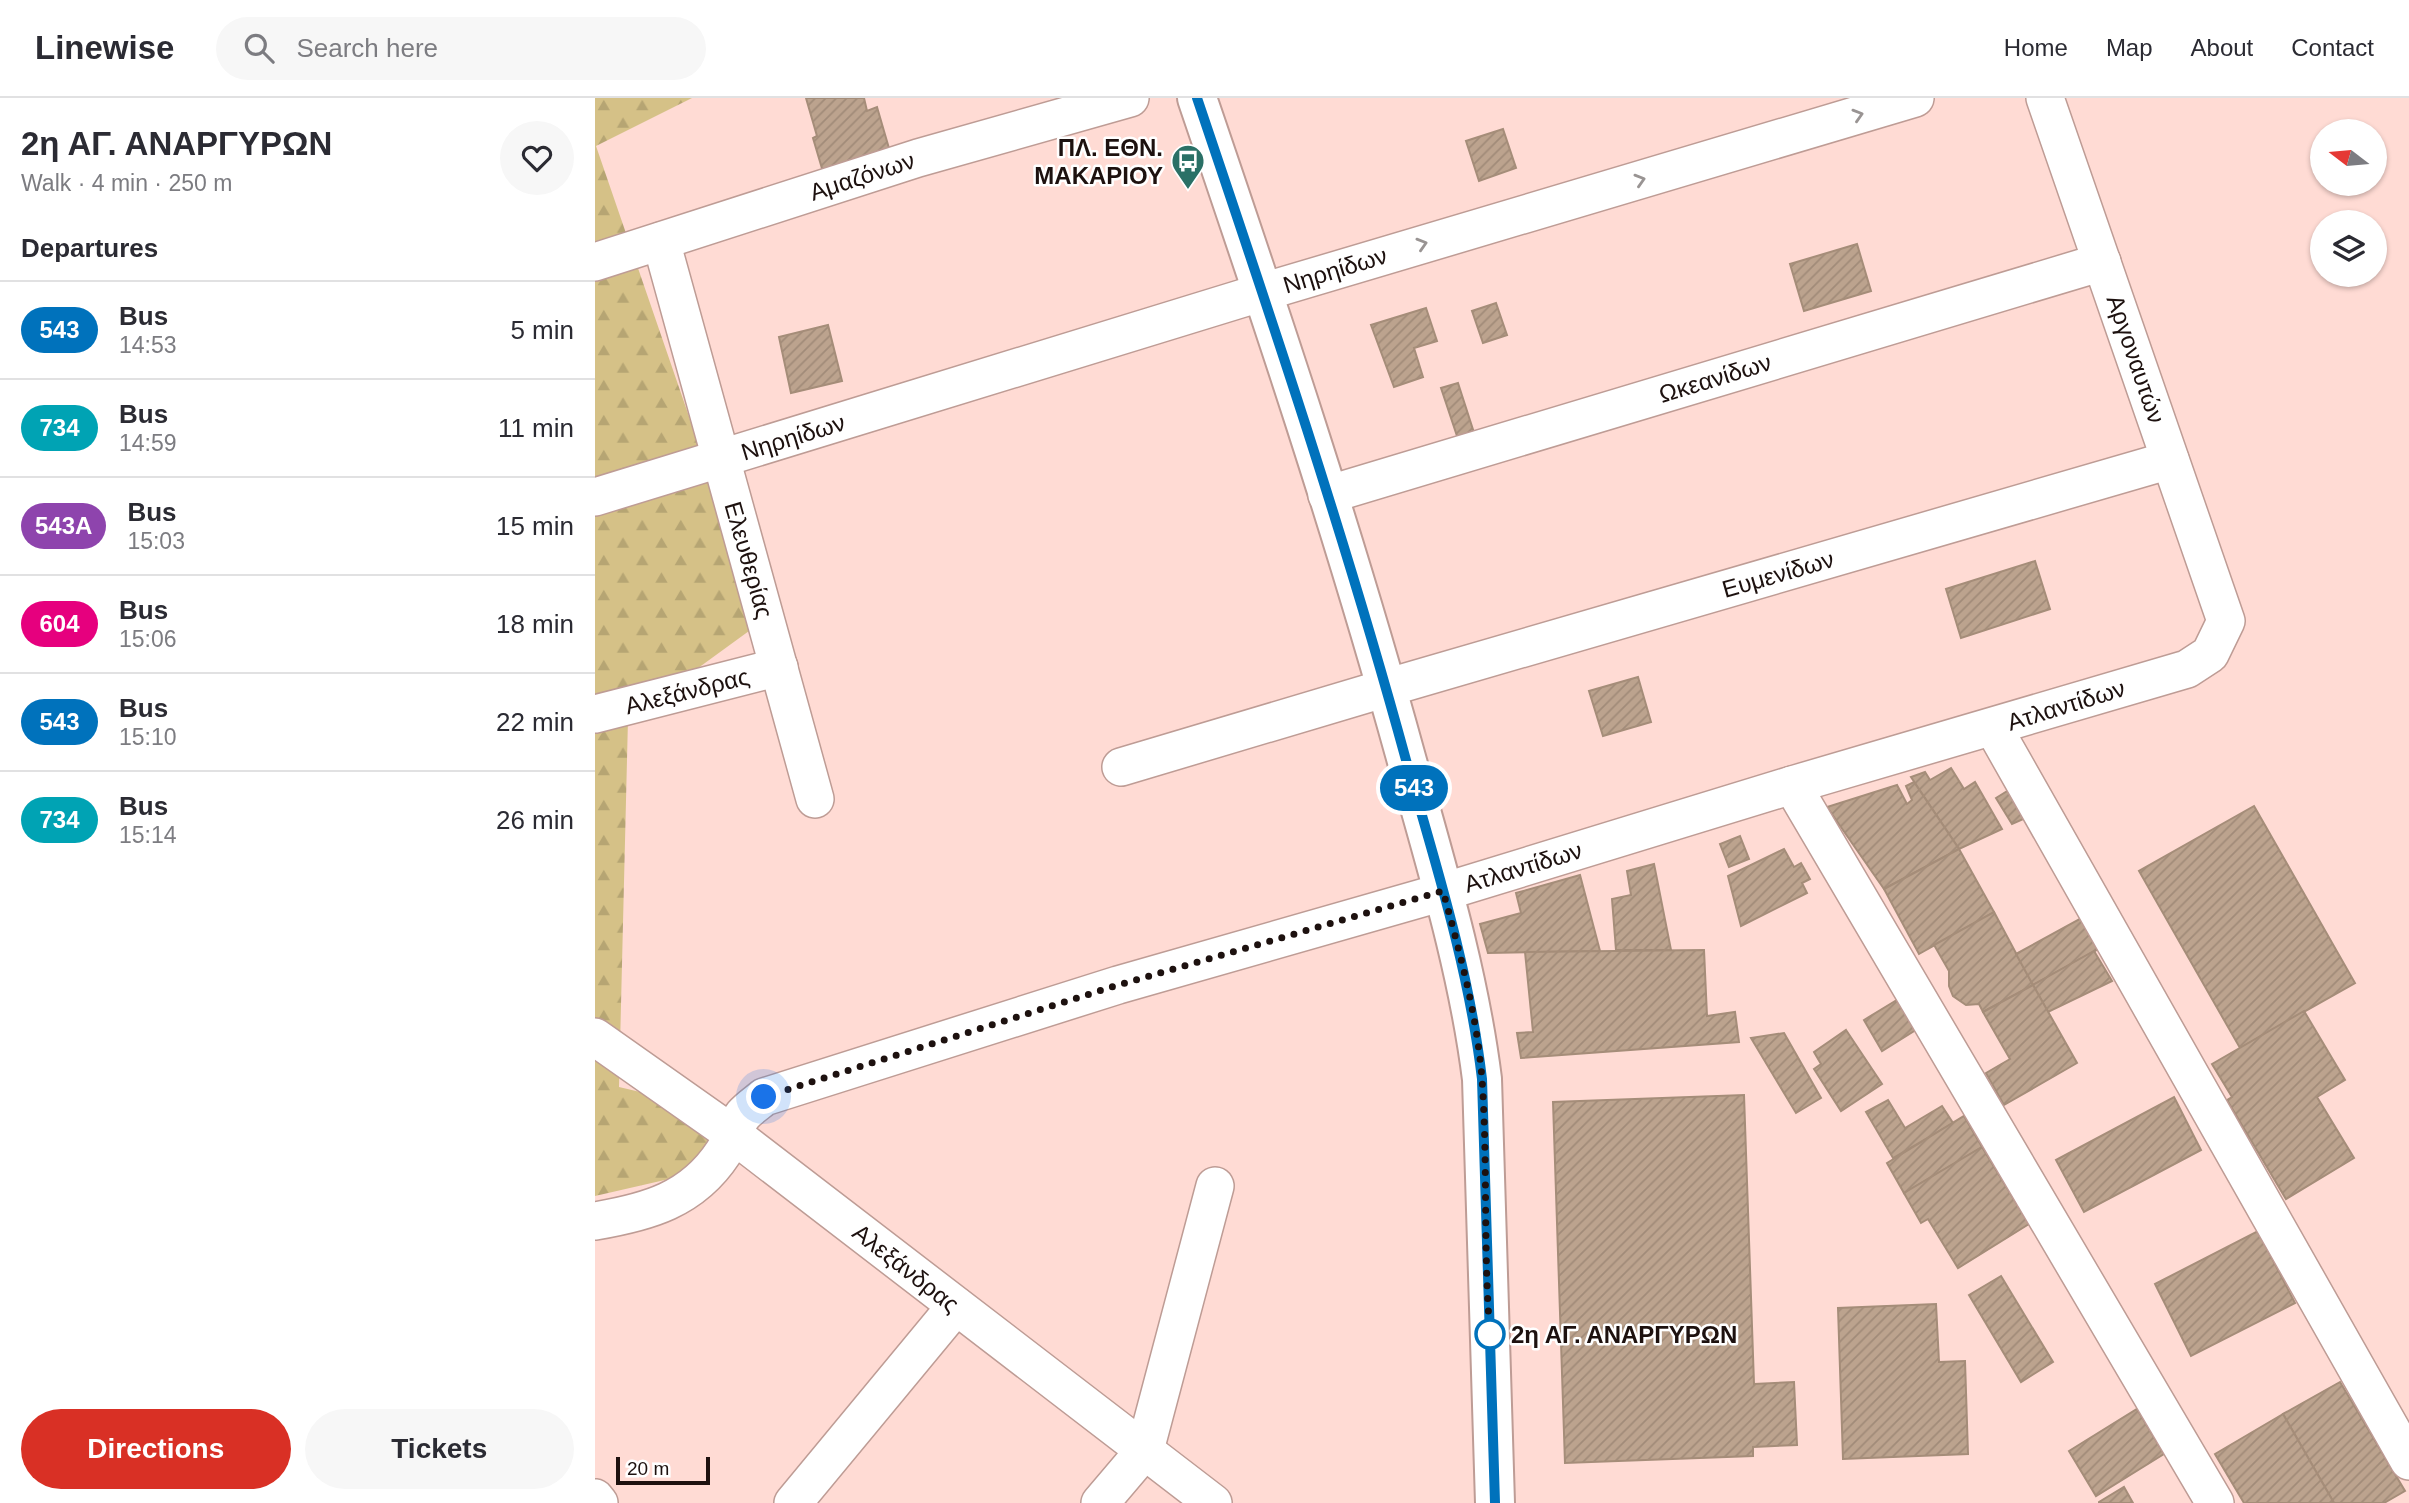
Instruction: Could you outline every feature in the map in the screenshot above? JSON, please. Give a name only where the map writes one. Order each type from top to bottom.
[{"type":"street","name":"Αμαζόνων","points":[[595,262],[918,158],[1130,98]]},
{"type":"street","points":[[1197,98],[1263,292],[1387,688],[1467,984],[1482,1079],[1495,1503]]},
{"type":"street","name":"Νηρηίδων","points":[[595,496],[1263,292],[1915,98]]},
{"type":"street","name":"Αργοναυτών","points":[[2045,98],[2226,621]]},
{"type":"street","name":"Ελευθερίας","points":[[661,241],[815,799]]},
{"type":"street","name":"Ωκεανίδων","points":[[1327,495],[2102,261]]},
{"type":"street","name":"Ευμενίδων","points":[[1121,767],[2170,460]]},
{"type":"street","name":"Ατλαντίδων","points":[[595,1222],[632,1215],[677,1198],[707,1174],[734,1135],[743,1115],[764,1097],[1118,985],[2187,669],[2210,654],[2226,621]]},
{"type":"street","name":"Αλεξάνδρας","points":[[595,714],[779,667]]},
{"type":"street","points":[[1993,727],[2409,1461]]},
{"type":"street","points":[[1792,785],[2215,1503]]},
{"type":"street","name":"Αλεξάνδρας","points":[[595,1037],[734,1135],[1213,1503]]},
{"type":"street","points":[[1100,1503],[1145,1450],[1215,1186]]},
{"type":"street","points":[[793,1503],[955,1306]]},
{"type":"street","points":[[595,1498],[599,1503]]},
{"type":"green space","points":[[595,98],[692,98],[596,146],[760,623],[628,719],[619,1087],[712,1109],[704,1171],[595,1196]]},
{"type":"building","points":[[806,98],[864,98],[867,111],[877,107],[893,162],[826,182],[813,138],[817,136]]},
{"type":"building","points":[[1503,129],[1516,168],[1479,181],[1466,141]]},
{"type":"building","points":[[1857,244],[1871,291],[1804,311],[1790,264]]},
{"type":"building","points":[[1496,303],[1507,335],[1483,343],[1472,311]]},
{"type":"building","points":[[1426,308],[1437,341],[1414,348],[1423,377],[1394,387],[1371,325]]},
{"type":"building","points":[[828,325],[842,381],[791,393],[779,337]]},
{"type":"building","points":[[1458,383],[1476,439],[1460,445],[1441,388]]},
{"type":"building","points":[[2035,561],[2050,609],[1961,638],[1946,589]]},
{"type":"building","points":[[1638,677],[1651,722],[1603,736],[1589,691]]},
{"type":"building","points":[[1951,768],[1964,789],[1975,782],[2002,829],[1959,849],[1911,777],[1925,772],[1930,780]]},
{"type":"building","points":[[1914,782],[1959,849],[1884,889],[1827,807],[1897,785],[1907,804],[1912,800],[1906,786]]},
{"type":"building","points":[[2012,788],[2030,816],[2012,824],[1996,798]]},
{"type":"building","points":[[2254,806],[2355,983],[2240,1048],[2139,871]]},
{"type":"building","points":[[1740,836],[1749,859],[1729,867],[1720,844]]},
{"type":"building","points":[[1784,849],[1794,867],[1801,863],[1810,879],[1802,883],[1807,893],[1741,926],[1728,876]]},
{"type":"building","points":[[1959,849],[1994,912],[1919,954],[1884,889]]},
{"type":"building","points":[[1654,864],[1671,950],[1616,950],[1612,899],[1631,895],[1627,871]]},
{"type":"building","points":[[1580,875],[1600,951],[1488,953],[1480,924],[1521,913],[1516,893]]},
{"type":"building","points":[[1994,912],[2033,985],[1983,1012],[1979,1004],[1966,1005],[1953,996],[1949,986],[1949,971],[1934,945]]},
{"type":"building","points":[[2085,916],[2102,947],[2033,985],[2016,954]]},
{"type":"building","points":[[1704,950],[1707,1016],[1735,1012],[1739,1042],[1521,1058],[1517,1033],[1533,1032],[1525,952]]},
{"type":"building","points":[[2094,951],[2112,981],[2048,1012],[2033,985]]},
{"type":"building","points":[[2033,985],[2077,1063],[2004,1105],[1986,1073],[2010,1059],[1983,1012]]},
{"type":"building","points":[[1900,998],[1919,1028],[1882,1051],[1864,1020]]},
{"type":"building","points":[[2304,1011],[2345,1080],[2317,1097],[2354,1158],[2286,1199],[2227,1100],[2232,1097],[2212,1064]]},
{"type":"building","points":[[1846,1030],[1882,1084],[1841,1111],[1814,1069],[1821,1064],[1814,1052]]},
{"type":"building","points":[[1784,1033],[1821,1098],[1796,1113],[1751,1038]]},
{"type":"building","points":[[1744,1095],[1754,1384],[1794,1382],[1797,1445],[1753,1447],[1753,1456],[1565,1463],[1553,1102]]},
{"type":"building","points":[[2174,1097],[2201,1150],[2084,1212],[2056,1160]]},
{"type":"building","points":[[1888,1100],[1905,1128],[1942,1106],[1953,1123],[1893,1158],[1866,1112]]},
{"type":"building","points":[[1964,1116],[1982,1147],[1904,1193],[1887,1163]]},
{"type":"building","points":[[1982,1147],[2029,1224],[1958,1268],[1928,1219],[1921,1223],[1904,1193]]},
{"type":"building","points":[[2258,1231],[2295,1303],[2191,1356],[2155,1284]]},
{"type":"building","points":[[2001,1276],[2053,1362],[2021,1382],[1969,1295]]},
{"type":"building","points":[[1936,1304],[1939,1362],[1965,1361],[1968,1454],[1843,1459],[1838,1308]]},
{"type":"building","points":[[2340,1382],[2405,1491],[2384,1503],[2334,1503],[2283,1414]]},
{"type":"building","points":[[2137,1409],[2164,1454],[2096,1496],[2069,1451]]},
{"type":"building","points":[[2283,1414],[2334,1503],[2244,1503],[2215,1454]]},
{"type":"building","points":[[2124,1487],[2133,1503],[2099,1503],[2099,1502]]},
{"type":"bus line","name":"543","points":[[1197,98],[1263,292],[1387,688],[1461,958],[1475,1023],[1482,1079],[1495,1503]]},
{"type":"place","name":"ΠΛ. ΕΘΝ. ΜΑΚΑΡΙΟΥ","points":[[1188,191]]},
{"type":"place","name":"2η ΑΓ. ΑΝΑΡΓΥΡΩΝ","points":[[1490,1334]]},
{"type":"route","points":[[764,1097],[1118,985],[1443,891],[1466,979],[1482,1079],[1490,1334]]}]
